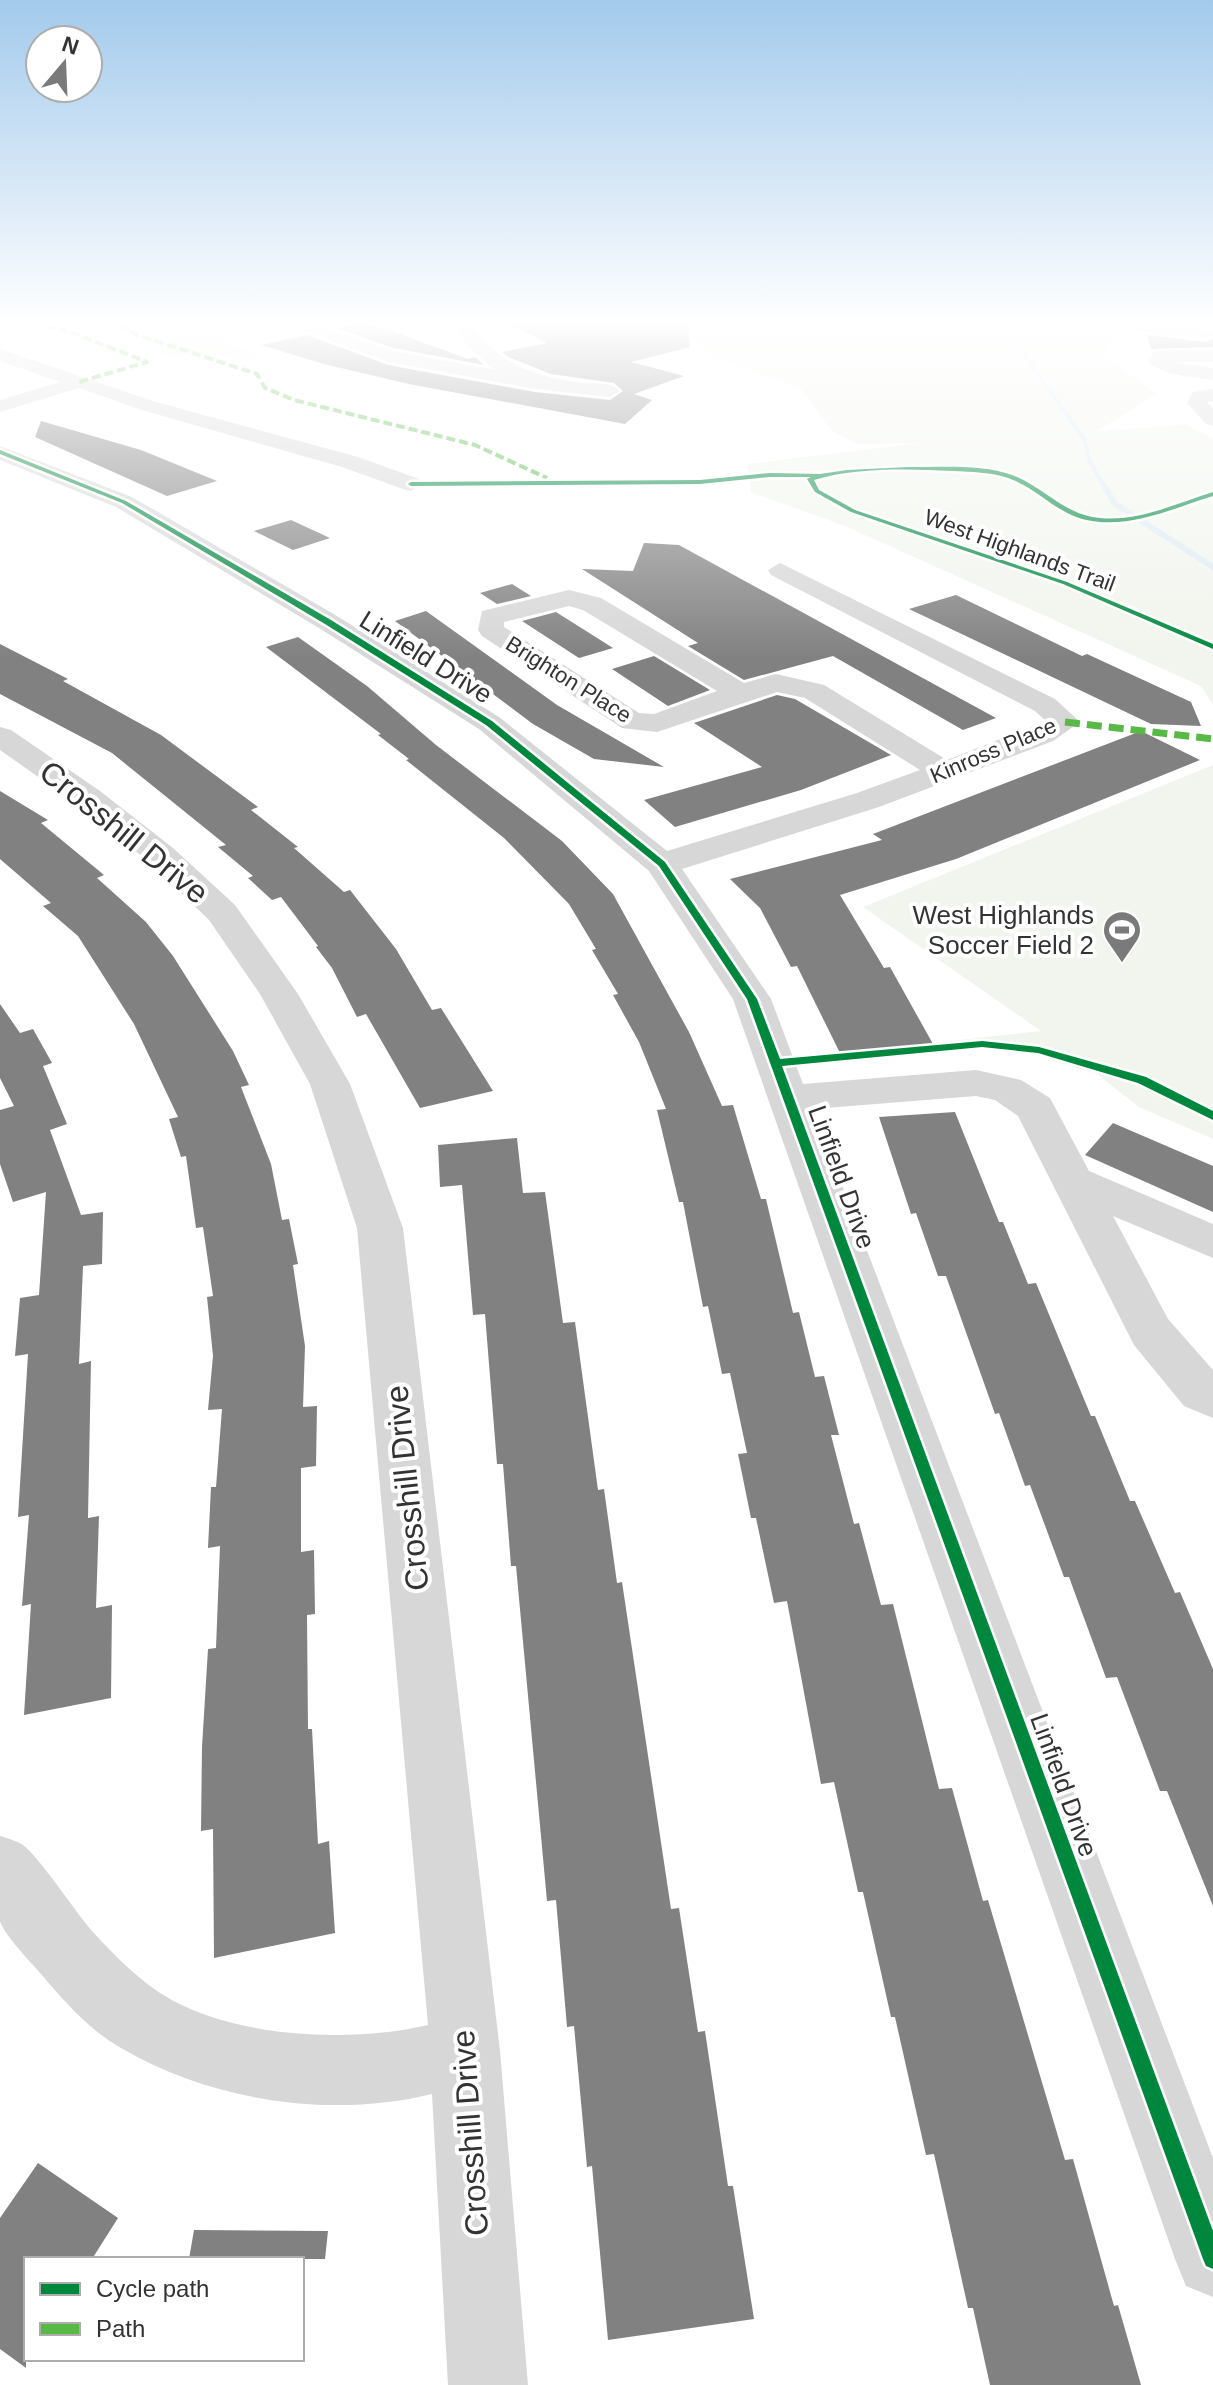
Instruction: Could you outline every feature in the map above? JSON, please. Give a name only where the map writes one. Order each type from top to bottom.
[{"type":"street","points":[[252,435],[411,484]]},
{"type":"street","name":"Linfield Drive","points":[[0,452],[124,502],[328,622],[489,723],[662,864],[752,999],[1213,2259]]},
{"type":"street","name":"Kinross Place","points":[[662,864],[868,800],[1042,735],[1065,722],[1045,705],[780,570]]},
{"type":"street","name":"Brighton Place","points":[[740,693],[592,604],[569,598],[491,617],[491,630],[632,722],[657,723],[776,683],[814,691],[944,771]]},
{"type":"street","name":"Crosshill Drive","points":[[0,736],[89,798],[161,855],[222,913],[279,994],[330,1084],[380,1228],[465,2051],[488,2385]]},
{"type":"street","name":"Linfield Drive","points":[[790,1098],[976,1083],[1007,1089],[1035,1108],[1151,1332],[1202,1392],[1213,1398]]},
{"type":"street","points":[[1076,1182],[1213,1242]]},
{"type":"street","points":[[0,1868],[52,1937],[121,2008],[186,2043],[271,2065],[376,2070],[465,2051]]},
{"type":"shaded area","points":[[841,435],[1206,435],[1213,439],[1213,705],[1201,686],[845,526],[751,492],[747,464],[921,443],[857,444]]},
{"type":"shaded area","points":[[1213,765],[1213,1139],[1139,1107],[1097,1074],[1022,1051],[982,1049],[799,1065],[796,1058],[1041,1031],[863,907]]},
{"type":"building","points":[[90,435],[141,450],[217,481],[167,496],[35,437]]},
{"type":"building","points":[[291,520],[330,538],[293,550],[254,531]]},
{"type":"building","points":[[644,543],[679,545],[996,718],[963,730],[833,656],[744,680],[688,646],[698,643],[582,569],[633,571]]},
{"type":"building","points":[[512,584],[531,596],[497,604],[480,593]]},
{"type":"building","points":[[956,595],[1082,656],[1087,654],[1191,702],[1201,726],[1151,724],[909,609]]},
{"type":"building","points":[[426,611],[557,705],[664,767],[594,759],[533,724],[395,621]]},
{"type":"building","points":[[556,612],[613,648],[579,658],[522,621]]},
{"type":"building","points":[[298,637],[367,686],[436,745],[562,841],[613,894],[689,1032],[722,1106],[733,1105],[761,1199],[766,1199],[793,1313],[799,1312],[815,1377],[824,1376],[839,1435],[831,1435],[854,1524],[859,1523],[881,1605],[893,1604],[939,1789],[952,1788],[983,1901],[988,1900],[1065,2160],[1073,2159],[1114,2306],[1118,2305],[1141,2385],[990,2385],[973,2308],[968,2308],[934,2154],[926,2155],[863,1892],[858,1892],[834,1782],[821,1784],[787,1601],[774,1603],[756,1518],[751,1518],[738,1454],[747,1453],[730,1373],[722,1374],[708,1306],[703,1307],[683,1202],[679,1202],[657,1110],[666,1109],[639,1042],[613,995],[618,994],[569,904],[504,838],[406,760],[409,759],[378,735],[381,734],[266,647]]},
{"type":"building","points":[[0,644],[68,679],[63,681],[161,735],[258,807],[251,810],[298,847],[294,848],[344,892],[350,890],[396,949],[432,1010],[441,1008],[493,1091],[420,1108],[366,1014],[357,1017],[332,968],[281,897],[272,900],[248,878],[253,876],[218,847],[226,845],[112,753],[0,694]]},
{"type":"building","points":[[654,656],[710,690],[668,706],[612,669]]},
{"type":"building","points":[[777,695],[795,699],[891,755],[801,790],[675,827],[644,800],[762,767],[694,723]]},
{"type":"building","points":[[1141,731],[1200,760],[956,859],[840,895],[884,968],[890,967],[933,1044],[840,1053],[797,966],[791,967],[760,908],[730,879],[882,840],[873,834]]},
{"type":"building","points":[[0,791],[48,820],[41,823],[104,875],[97,878],[146,922],[173,956],[233,1051],[249,1085],[241,1087],[271,1164],[282,1220],[289,1219],[298,1264],[293,1265],[305,1346],[303,1407],[317,1406],[316,1466],[301,1468],[301,1552],[314,1550],[315,1614],[307,1615],[308,1729],[312,1729],[318,1844],[329,1841],[335,1933],[214,1958],[213,1829],[201,1831],[202,1747],[208,1649],[216,1648],[220,1546],[208,1548],[211,1487],[216,1487],[222,1409],[208,1410],[213,1356],[207,1297],[213,1296],[203,1227],[196,1228],[186,1156],[181,1157],[169,1119],[178,1117],[134,1024],[78,936],[43,906],[51,903],[0,859]]},
{"type":"building","points":[[0,1004],[20,1033],[33,1029],[52,1063],[43,1066],[67,1124],[50,1130],[81,1215],[103,1212],[102,1264],[83,1266],[79,1364],[91,1361],[88,1518],[99,1516],[96,1608],[112,1605],[111,1698],[24,1715],[31,1604],[22,1606],[29,1515],[18,1517],[28,1354],[15,1356],[20,1298],[39,1295],[46,1192],[13,1202],[0,1164],[0,1110],[14,1106],[0,1078]]},
{"type":"building","points":[[955,1112],[999,1222],[1003,1222],[1028,1284],[1036,1283],[1091,1416],[1095,1416],[1130,1501],[1135,1501],[1175,1593],[1180,1592],[1213,1669],[1213,1906],[1167,1791],[1160,1791],[1117,1677],[1106,1678],[1069,1577],[1064,1577],[1030,1485],[1025,1486],[999,1413],[995,1414],[946,1276],[938,1276],[916,1213],[911,1214],[879,1117]]},
{"type":"building","points":[[1113,1123],[1213,1166],[1213,1212],[1085,1155]]},
{"type":"building","points":[[517,1138],[523,1193],[545,1192],[563,1323],[575,1322],[598,1490],[604,1489],[617,1583],[622,1582],[671,1909],[679,1908],[698,2032],[705,2031],[728,2186],[733,2186],[754,2319],[608,2340],[592,2166],[587,2167],[574,2026],[567,2027],[556,1900],[547,1901],[516,1566],[511,1566],[503,1464],[497,1464],[485,1314],[473,1315],[462,1185],[440,1187],[438,1145]]},
{"type":"building","points":[[38,2163],[118,2218],[93,2257],[24,2257],[26,2368],[0,2349],[0,2218]]},
{"type":"building","points":[[194,2230],[328,2231],[325,2259],[189,2257]]},
{"type":"waterway","points":[[1081,435],[1090,462],[1107,491]]},
{"type":"waterway","points":[[1106,489],[1115,504],[1213,567]]},
{"type":"marked path","points":[[436,435],[475,445],[547,478]]},
{"type":"marked path","points":[[1065,722],[1213,739]]},
{"type":"cycle path","points":[[0,452],[124,502],[328,622],[489,723],[662,864],[752,999],[1213,2259]]},
{"type":"cycle path","name":"West Highlands Trail","points":[[1213,494],[1136,518],[1104,521],[1067,512],[1019,481],[994,473],[941,469],[876,470],[810,479],[817,491],[853,511],[1065,583],[1213,647]]},
{"type":"cycle path","points":[[411,484],[700,482],[770,475],[818,475]]},
{"type":"cycle path","points":[[777,1063],[982,1044],[1039,1050],[1142,1080],[1213,1116]]},
{"type":"place","name":"West Highlands Soccer Field 2","points":[[1122,964]]}]
